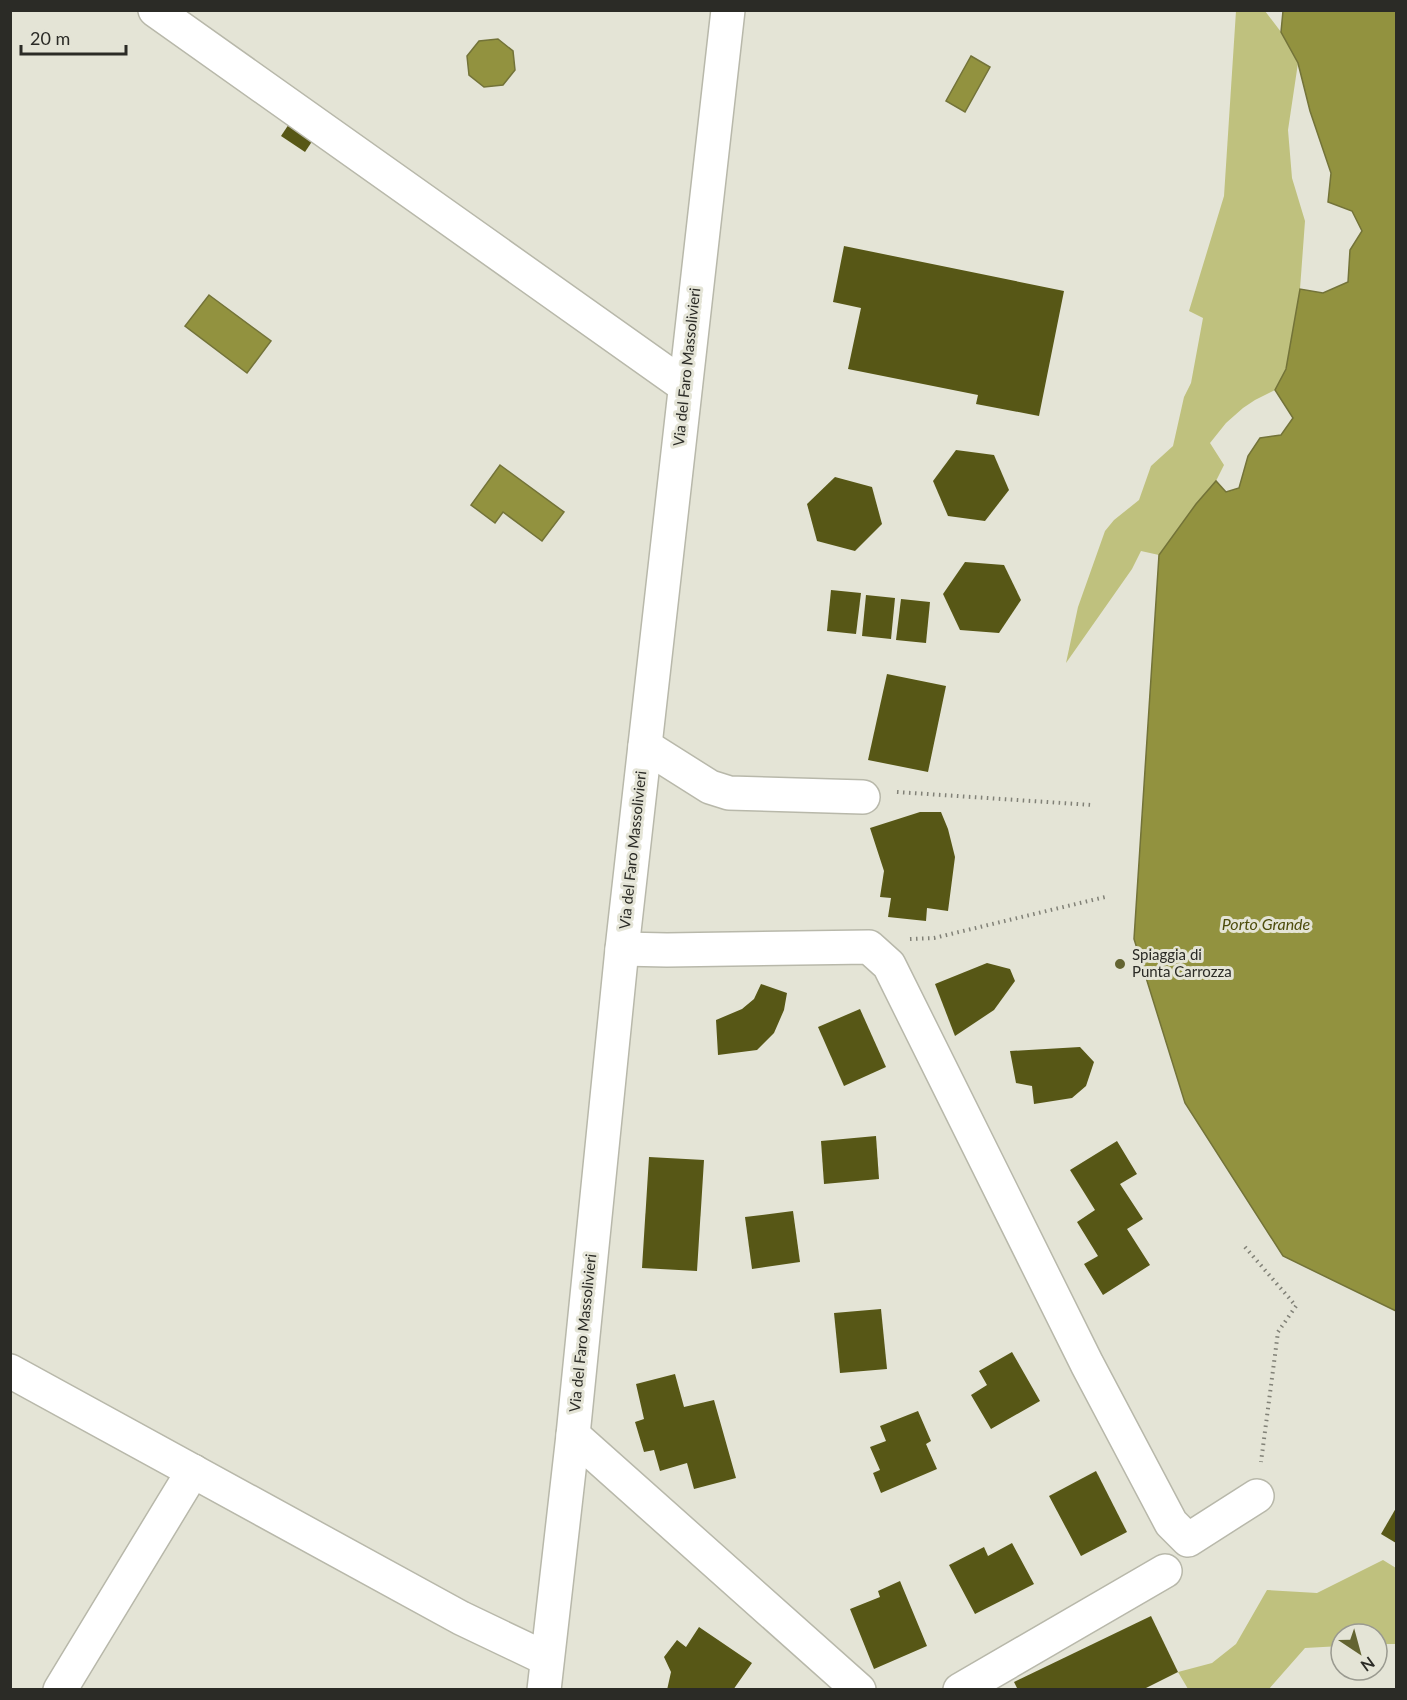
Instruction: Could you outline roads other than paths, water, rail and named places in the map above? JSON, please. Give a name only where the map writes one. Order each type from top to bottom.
[{"type":"street","points":[[155,10],[685,386]]},
{"type":"street","name":"Via del Faro Massolivieri","points":[[546,1674],[573,1435],[622,949],[728,10]]},
{"type":"street","points":[[645,746],[710,787],[729,793],[863,797]]},
{"type":"street","points":[[622,949],[869,947],[889,964],[1087,1364],[1171,1523],[1188,1540],[1257,1496]]},
{"type":"street","points":[[10,1371],[461,1618],[546,1674]]},
{"type":"street","points":[[573,1435],[859,1689]]},
{"type":"street","points":[[60,1689],[193,1471]]},
{"type":"street","points":[[960,1689],[1165,1572]]},
{"type":"water","name":"Porto Grande","points":[[1283,11],[1396,11],[1396,1311],[1283,1256],[1185,1103],[1134,939],[1159,555],[1196,504],[1216,481],[1226,492],[1239,488],[1248,456],[1260,438],[1281,435],[1293,418],[1275,390],[1286,369],[1300,289],[1323,293],[1348,282],[1350,250],[1362,231],[1352,211],[1328,202],[1331,173],[1310,111],[1298,63],[1281,32]]},
{"type":"water","points":[[498,39],[513,51],[515,70],[503,85],[484,87],[469,75],[467,56],[479,41]]},
{"type":"water","points":[[971,56],[990,67],[965,112],[946,101]]},
{"type":"water","points":[[209,295],[271,341],[247,373],[185,326]]},
{"type":"water","points":[[500,465],[564,512],[542,541],[503,512],[495,523],[471,505]]},
{"type":"place","name":"Spiaggia di Punta Carrozza","points":[[1120,964]]}]
